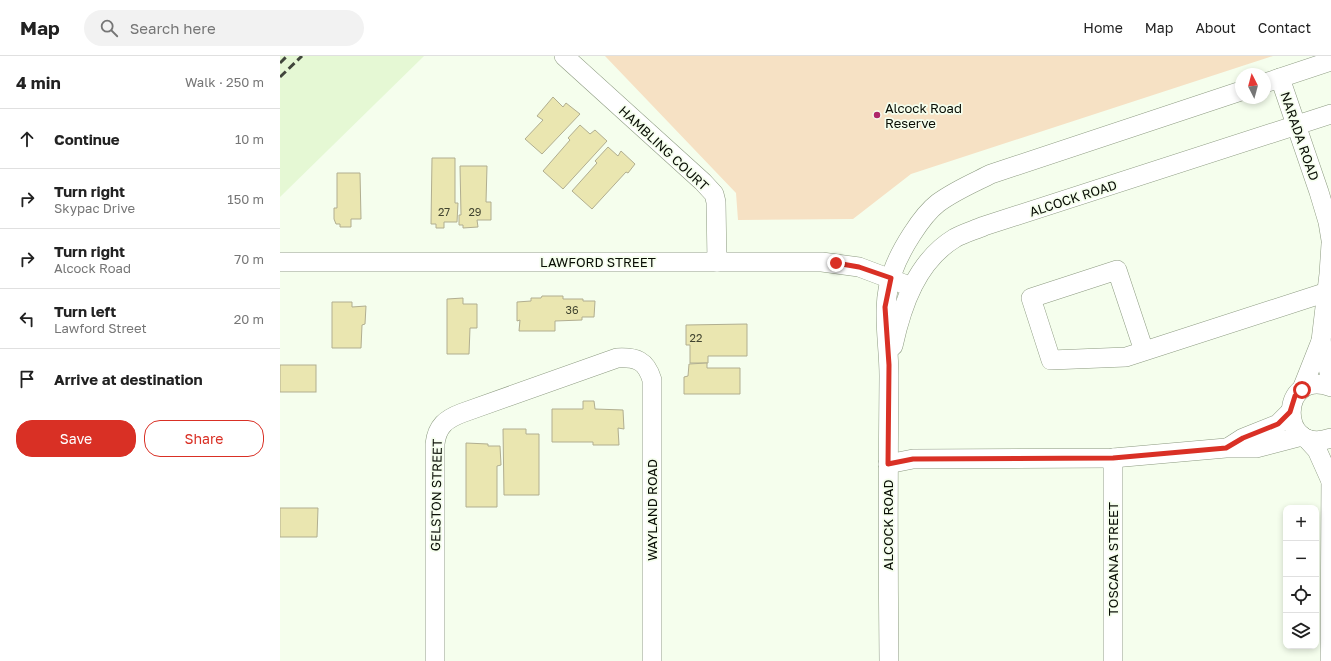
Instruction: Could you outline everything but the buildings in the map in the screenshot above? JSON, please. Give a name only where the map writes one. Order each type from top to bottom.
[{"type":"street","name":"HAMBLING COURT","points":[[564,56],[703,182],[714,194],[717,210],[717,262]]},
{"type":"street","points":[[1272,80],[1331,61]]},
{"type":"street","name":"NARADA ROAD","points":[[1272,80],[1296,125],[1319,192],[1328,222],[1331,240]]},
{"type":"street","name":"ALCOCK ROAD","points":[[888,661],[889,365],[885,307],[891,278],[901,253],[928,213],[937,204],[957,191],[991,174],[1235,93]]},
{"type":"street","name":"ALCOCK ROAD","points":[[889,365],[904,301],[928,263],[942,248],[955,238],[971,231],[1331,114]]},
{"type":"street","points":[[1302,390],[1321,341],[1328,292],[1331,244]]},
{"type":"street","name":"LAWFORD STREET","points":[[280,262],[836,263],[859,267],[912,287]]},
{"type":"street","points":[[1144,351],[1116,270],[1031,298],[1051,360],[1126,357],[1328,292]]},
{"type":"street","points":[[1321,341],[1331,380]]},
{"type":"street","name":"GELSTON STREET","points":[[435,661],[435,444],[438,429],[444,422],[457,415],[617,358],[632,357],[641,362]]},
{"type":"street","name":"WAYLAND ROAD","points":[[641,362],[649,369],[652,380],[652,661]]},
{"type":"street","points":[[1330,661],[1331,477],[1317,450],[1296,430],[1291,421],[1290,412],[1295,396],[1302,390],[1315,384],[1323,384],[1331,387]]},
{"type":"street","points":[[1226,448],[1243,438],[1278,424],[1290,412]]},
{"type":"street","points":[[888,464],[913,459],[1113,458],[1226,448],[1256,448],[1305,438],[1316,441],[1331,438]]},
{"type":"street","name":"TOSCANA STREET","points":[[1113,458],[1113,661]]},
{"type":"shaded area","points":[[280,56],[424,56],[280,197]]},
{"type":"shaded area","name":"Alcock Road Reserve","points":[[605,56],[1273,56],[911,174],[853,219],[738,220],[736,193]]},
{"type":"railway","points":[[280,63],[287,56]]},
{"type":"railway","points":[[280,77],[302,56]]},
{"type":"place","name":"Alcock Road Reserve","points":[[877,115]]},
{"type":"route","points":[[836,263],[859,267],[891,278],[885,307],[889,365],[888,464],[913,459],[1113,458],[1173,454],[1226,448],[1243,438],[1278,424],[1290,412],[1291,404],[1295,396],[1302,390]]}]
